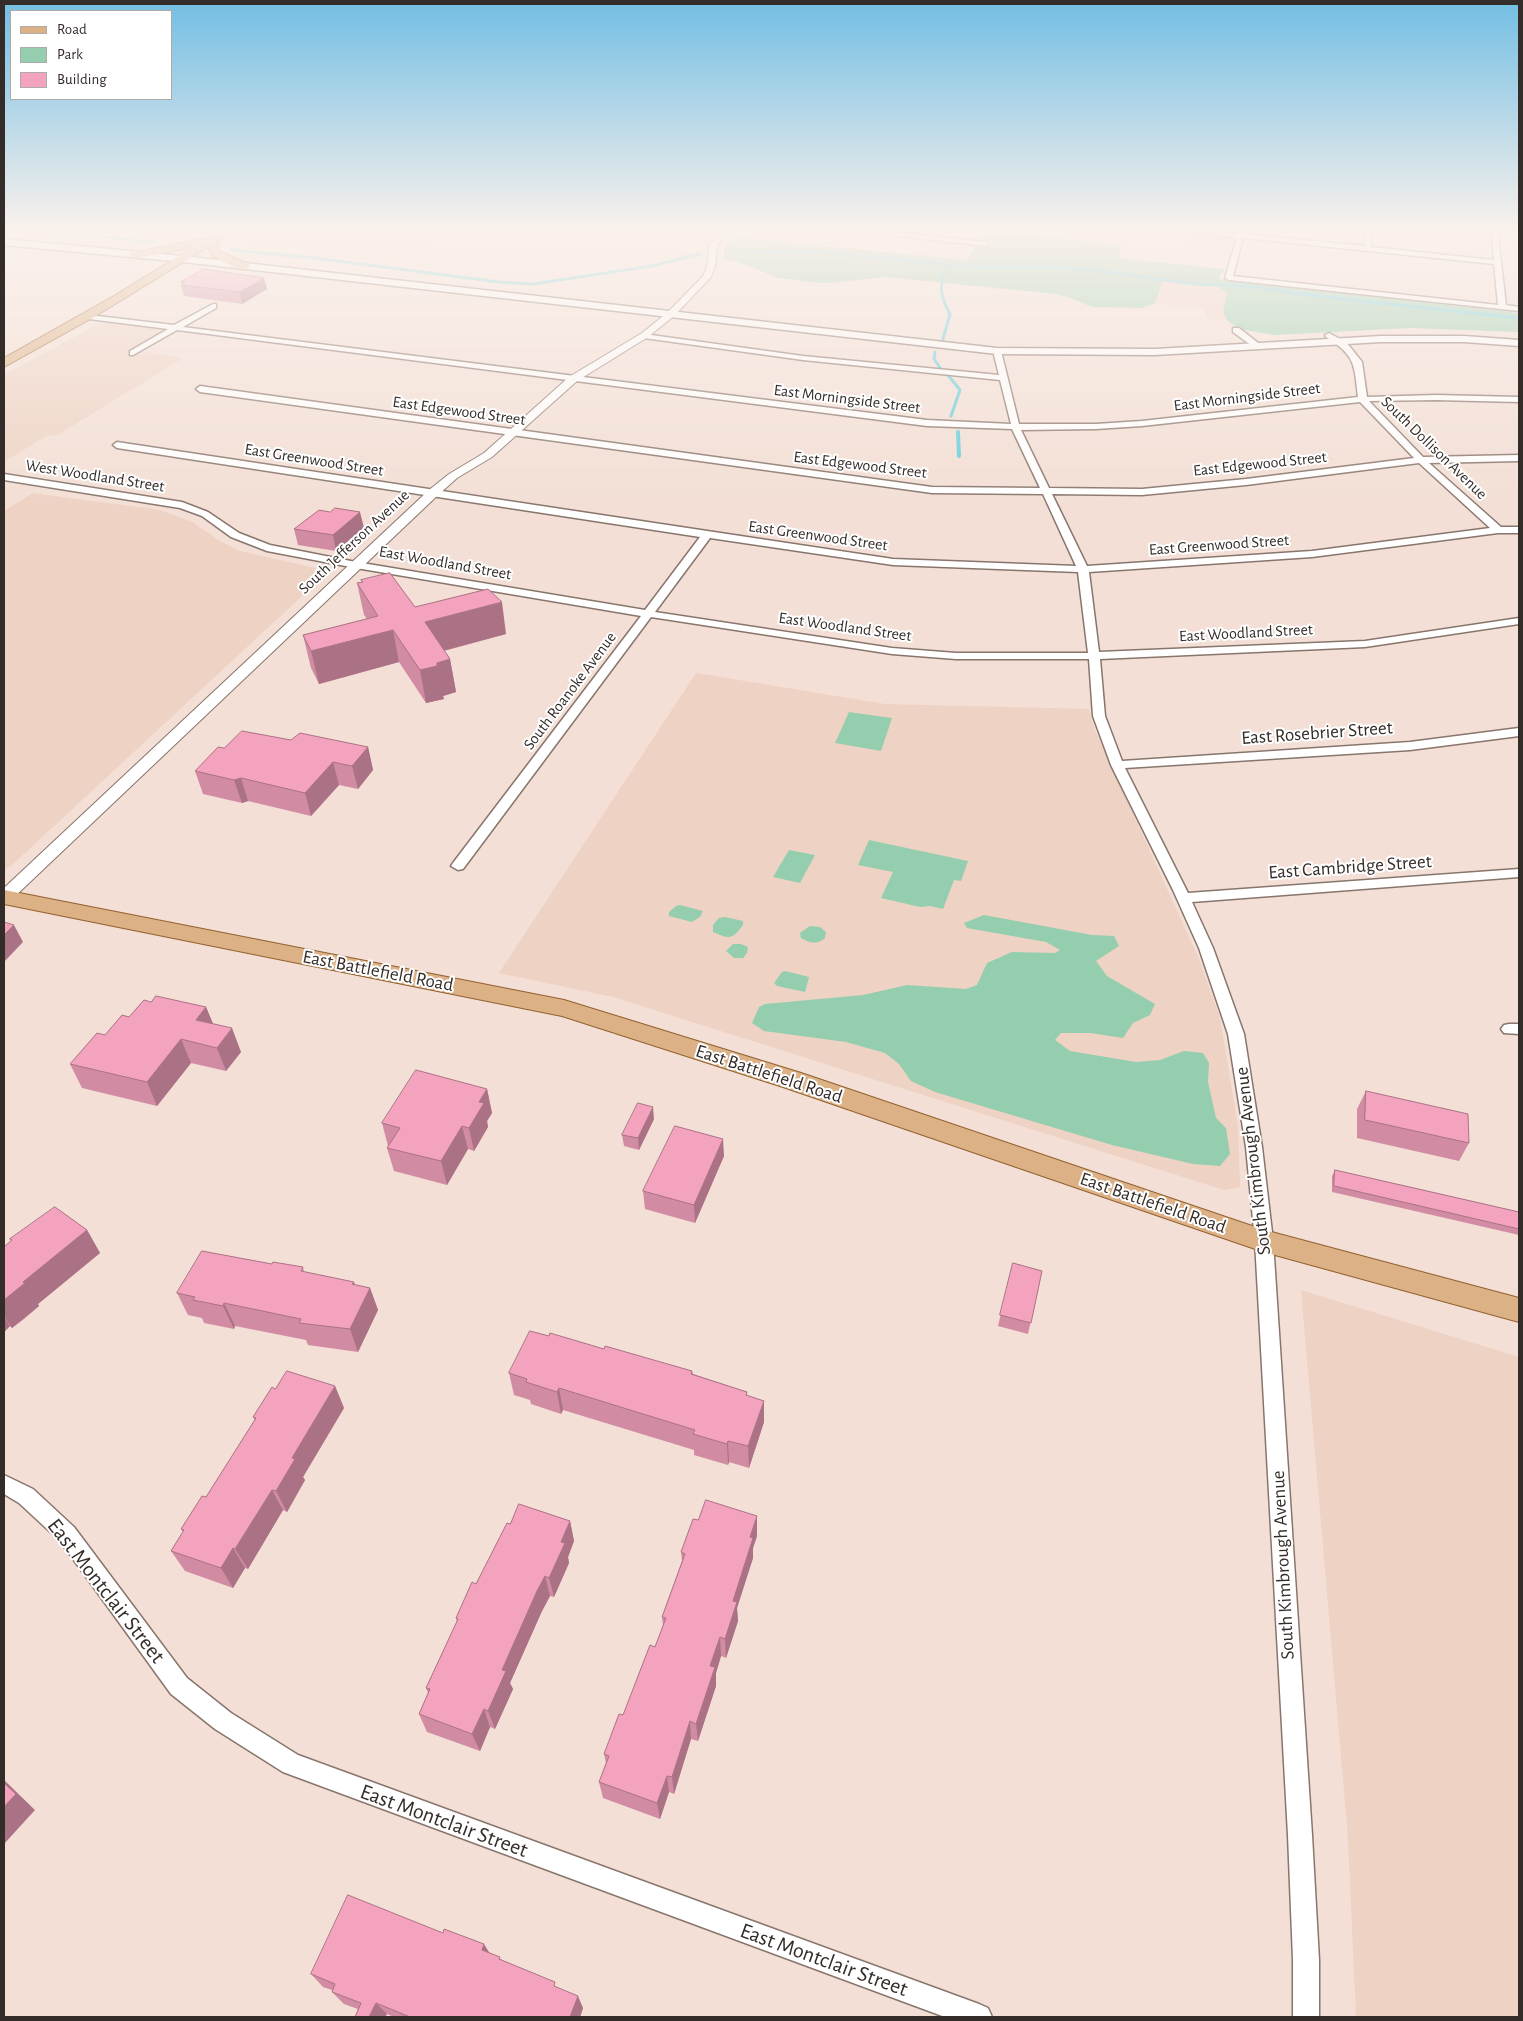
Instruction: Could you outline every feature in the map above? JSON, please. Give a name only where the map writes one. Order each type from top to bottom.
[{"type":"main road","points":[[4,363],[79,322]]},
{"type":"main road","points":[[741,322],[997,351],[1093,353],[1155,352],[1254,342],[1431,331],[1519,335]]},
{"type":"main road","points":[[1333,338],[1464,339],[1519,342]]},
{"type":"main road","name":"East Battlefield Road","points":[[4,897],[564,1008],[800,1083],[1264,1241],[1519,1310]]},
{"type":"street","name":"East Morningside Street","points":[[131,322],[882,419],[1016,428],[1166,422],[1298,404],[1364,400],[1519,399]]},
{"type":"street","points":[[132,353],[185,322]]},
{"type":"street","name":"South Jefferson Avenue","points":[[4,897],[433,493],[453,476],[488,456],[573,380],[644,336],[661,322]]},
{"type":"street","points":[[1236,330],[1254,342]]},
{"type":"street","points":[[644,336],[803,358],[1004,378]]},
{"type":"street","name":"South Dollison Avenue","points":[[1333,338],[1350,351],[1358,362],[1364,400],[1421,460],[1498,530]]},
{"type":"street","name":"South Kimbrough Avenue","points":[[997,351],[1016,428],[1083,569],[1094,656],[1099,716],[1117,765],[1184,898],[1206,948],[1236,1034],[1254,1147],[1264,1241],[1299,1825],[1306,1960],[1306,2017]]},
{"type":"street","name":"East Edgewood Street","points":[[200,389],[932,490],[1142,492],[1246,482],[1421,460],[1519,458]]},
{"type":"street","name":"East Greenwood Street","points":[[117,445],[893,562],[1083,569],[1312,554],[1498,530],[1519,530]]},
{"type":"street","name":"West Woodland Street","points":[[4,477],[182,504]]},
{"type":"street","name":"East Woodland Street","points":[[182,504],[206,514],[235,535],[267,548],[649,614],[892,651],[956,656],[1094,656],[1365,644],[1519,622]]},
{"type":"street","name":"South Roanoke Avenue","points":[[458,866],[707,535]]},
{"type":"street","name":"East Rosebrier Street","points":[[1117,765],[1410,746],[1519,732]]},
{"type":"street","name":"East Cambridge Street","points":[[1184,898],[1519,873]]},
{"type":"street","name":"East Montclair Street","points":[[4,1484],[26,1496],[67,1534],[179,1686],[223,1721],[291,1764],[979,2017]]},
{"type":"shaded area","points":[[101,322],[164,330],[131,350],[183,358],[56,436],[48,435],[4,462],[4,375]]},
{"type":"shaded area","points":[[33,493],[160,510],[192,522],[220,541],[240,551],[329,571],[11,866],[4,869],[4,511]]},
{"type":"shaded area","points":[[696,673],[885,704],[1089,709],[1095,730],[1199,959],[1220,1018],[1238,1126],[1240,1187],[1224,1190],[613,997],[499,973]]},
{"type":"shaded area","points":[[1301,1290],[1519,1357],[1519,2017],[1356,2017],[1348,1838]]},
{"type":"green space","points":[[1230,322],[1519,322],[1519,332],[1409,328],[1274,335],[1239,329]]},
{"type":"green space","points":[[849,712],[892,718],[881,751],[835,743]]},
{"type":"green space","points":[[869,840],[968,861],[961,881],[954,880],[943,909],[930,906],[920,907],[881,898],[893,872],[858,865]]},
{"type":"green space","points":[[789,850],[815,855],[800,883],[773,877]]},
{"type":"green space","points":[[680,905],[703,911],[700,917],[692,922],[669,916],[669,912]]},
{"type":"green space","points":[[984,915],[1092,935],[1114,936],[1119,946],[1096,961],[1107,976],[1155,1004],[1150,1015],[1133,1023],[1123,1038],[1090,1033],[1061,1033],[1055,1040],[1070,1051],[1136,1062],[1160,1060],[1184,1051],[1203,1053],[1209,1063],[1208,1082],[1216,1118],[1226,1128],[1230,1154],[1220,1166],[1193,1164],[1112,1145],[935,1092],[911,1081],[899,1064],[885,1053],[846,1042],[764,1031],[752,1023],[759,1007],[765,1004],[863,995],[907,985],[966,989],[977,985],[987,963],[1012,952],[1055,953],[1060,950],[1046,942],[967,928],[964,923]]},
{"type":"green space","points":[[725,917],[743,921],[743,925],[739,930],[730,937],[713,932],[713,925],[719,918]]},
{"type":"green space","points":[[810,926],[820,927],[826,932],[825,938],[819,942],[813,942],[801,938],[800,933]]},
{"type":"green space","points":[[733,944],[741,944],[748,947],[747,953],[743,958],[734,958],[726,951]]},
{"type":"green space","points":[[785,971],[809,977],[805,992],[777,986],[774,983],[782,972]]},
{"type":"building","points":[[335,508],[360,512],[333,535],[294,529],[319,510],[330,512]]},
{"type":"building","points":[[390,573],[415,607],[488,589],[502,602],[425,622],[450,659],[437,663],[437,666],[420,670],[393,630],[311,651],[303,635],[378,616],[357,583],[363,582],[361,580]]},
{"type":"building","points":[[242,731],[291,740],[300,733],[368,747],[352,766],[333,762],[305,793],[241,778],[234,780],[195,771],[218,747],[224,748]]},
{"type":"building","points":[[4,922],[14,925],[4,935]]},
{"type":"building","points":[[156,996],[206,1007],[196,1020],[232,1028],[217,1048],[181,1039],[147,1082],[70,1064],[97,1033],[105,1035],[122,1015],[129,1017],[144,1000],[151,1002]]},
{"type":"building","points":[[416,1070],[487,1089],[479,1102],[484,1103],[469,1128],[462,1126],[441,1161],[387,1148],[400,1128],[382,1123]]},
{"type":"building","points":[[1366,1091],[1468,1114],[1469,1143],[1365,1120]]},
{"type":"building","points":[[638,1103],[653,1107],[638,1138],[622,1135]]},
{"type":"building","points":[[675,1126],[723,1139],[694,1205],[643,1191]]},
{"type":"building","points":[[1335,1170],[1519,1212],[1519,1229],[1334,1186]]},
{"type":"building","points":[[55,1207],[87,1230],[23,1282],[25,1283],[4,1300],[4,1247],[12,1240],[10,1239]]},
{"type":"building","points":[[202,1251],[272,1264],[273,1262],[303,1267],[301,1271],[354,1282],[352,1284],[370,1288],[350,1329],[299,1323],[301,1319],[224,1303],[223,1306],[193,1300],[195,1297],[177,1293]]},
{"type":"building","points":[[1013,1263],[1042,1271],[1031,1323],[1000,1315]]},
{"type":"building","points":[[530,1331],[549,1336],[550,1333],[604,1349],[605,1346],[692,1371],[691,1374],[747,1392],[746,1395],[764,1401],[748,1446],[728,1441],[727,1444],[693,1434],[695,1430],[559,1388],[557,1392],[526,1382],[527,1379],[509,1373]]},
{"type":"building","points":[[287,1371],[335,1386],[292,1458],[295,1459],[276,1491],[272,1490],[221,1568],[171,1551],[184,1530],[181,1529],[202,1496],[206,1497],[256,1418],[253,1417],[272,1387],[275,1389]]},
{"type":"building","points":[[706,1500],[757,1516],[750,1537],[753,1538],[733,1601],[737,1602],[725,1639],[720,1637],[710,1666],[715,1667],[696,1724],[690,1721],[672,1777],[667,1776],[657,1803],[599,1782],[609,1756],[604,1754],[619,1714],[623,1715],[650,1645],[655,1647],[666,1618],[662,1617],[685,1554],[681,1552],[693,1519],[698,1520]]},
{"type":"building","points":[[519,1504],[570,1521],[561,1542],[565,1543],[549,1578],[545,1576],[537,1591],[502,1670],[506,1671],[488,1711],[484,1709],[472,1734],[419,1714],[430,1689],[426,1688],[458,1619],[456,1618],[472,1582],[476,1584],[507,1523],[510,1524]]},
{"type":"building","points":[[4,1783],[16,1794],[4,1807]]},
{"type":"building","points":[[348,1895],[443,1933],[444,1929],[484,1944],[482,1950],[555,1982],[554,1986],[578,1996],[570,2017],[410,2017],[376,2003],[369,2017],[355,2017],[361,2003],[332,1992],[335,1984],[311,1974]]},
{"type":"waterway","points":[[943,339],[948,322]]},
{"type":"waterway","points":[[935,352],[934,359],[941,369]]},
{"type":"waterway","points":[[948,375],[960,390],[951,416]]},
{"type":"waterway","points":[[958,432],[959,456]]}]
